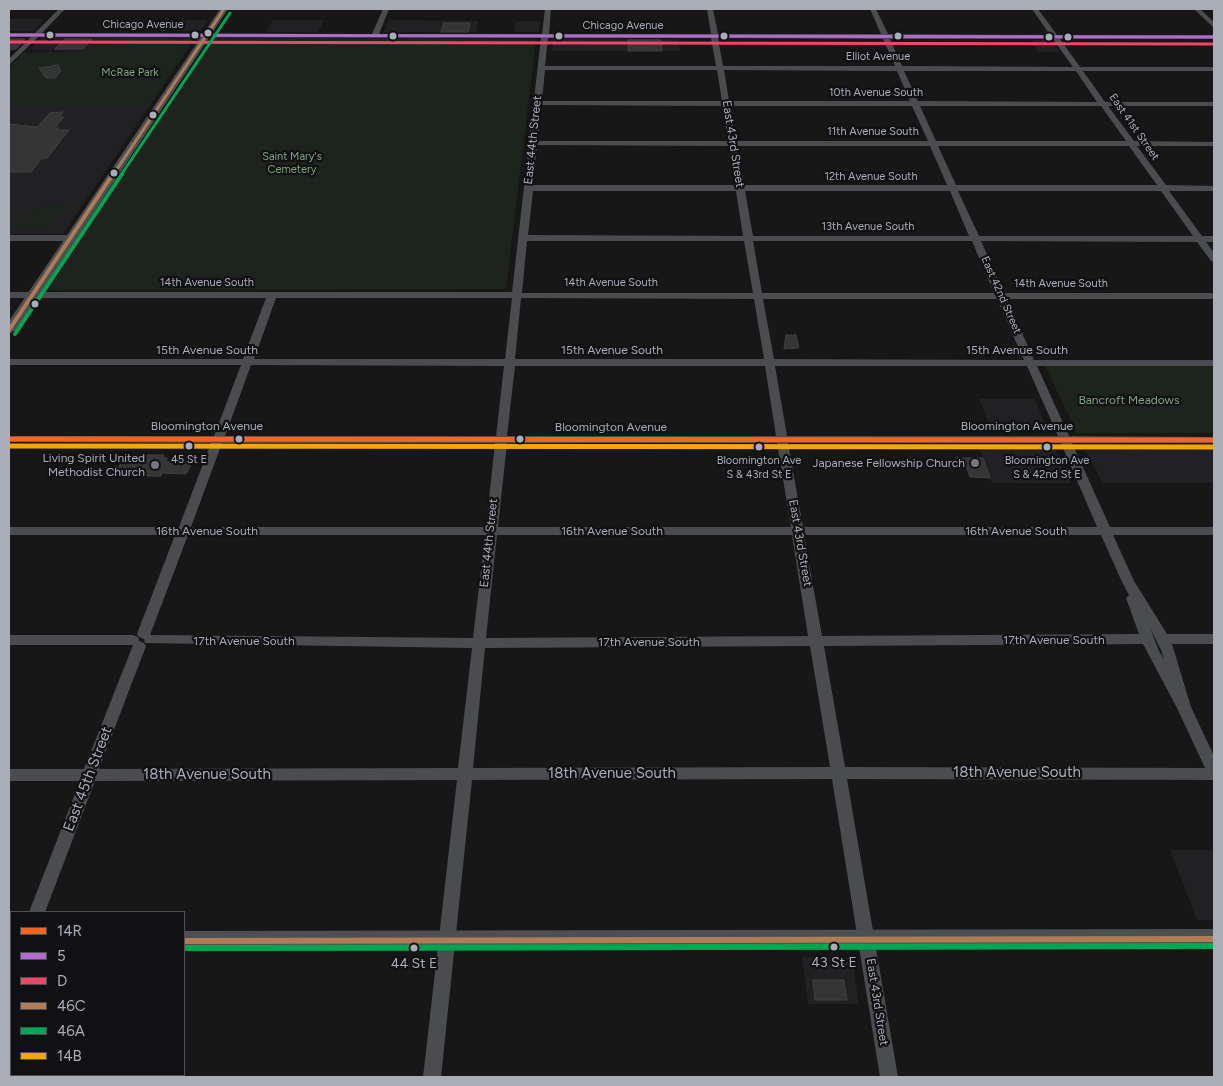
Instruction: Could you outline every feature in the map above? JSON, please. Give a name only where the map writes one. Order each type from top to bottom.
[{"type":"main road","points":[[9,330],[224,9]]},
{"type":"main road","points":[[185,941],[1214,939]]},
{"type":"street","points":[[9,63],[62,9]]},
{"type":"street","points":[[375,35],[386,9]]},
{"type":"street","name":"East 44th Street","points":[[432,1077],[508,362],[548,9]]},
{"type":"street","name":"East 43rd Street","points":[[710,9],[797,532],[840,774],[889,1077]]},
{"type":"street","name":"East 42nd Street","points":[[873,9],[1128,582],[1147,639],[1184,707],[1214,771]]},
{"type":"street","name":"East 41st Street","points":[[1035,9],[1214,259]]},
{"type":"street","points":[[1197,9],[1214,26]]},
{"type":"street","name":"Chicago Avenue","points":[[9,35],[1212,37]]},
{"type":"street","name":"Elliot Avenue","points":[[541,68],[1214,69]]},
{"type":"street","name":"10th Avenue South","points":[[537,103],[1214,104]]},
{"type":"street","name":"11th Avenue South","points":[[533,143],[1214,144]]},
{"type":"street","name":"12th Avenue South","points":[[528,188],[1214,188]]},
{"type":"street","points":[[9,238],[70,238]]},
{"type":"street","name":"13th Avenue South","points":[[522,238],[1214,239]]},
{"type":"street","name":"14th Avenue South","points":[[9,295],[1214,296]]},
{"type":"street","name":"East 45th Street","points":[[37,911],[248,362],[271,300],[271,295]]},
{"type":"street","name":"15th Avenue South","points":[[9,362],[1214,363]]},
{"type":"street","name":"Bloomington Avenue","points":[[9,439],[500,441],[1214,440]]},
{"type":"street","name":"16th Avenue South","points":[[9,531],[1214,531]]},
{"type":"street","name":"East 42nd Street","points":[[1128,582],[1168,650],[1184,707]]},
{"type":"street","name":"17th Avenue South","points":[[9,640],[478,643],[1147,639]]},
{"type":"street","points":[[1162,640],[1214,639]]},
{"type":"street","name":"18th Avenue South","points":[[9,775],[1214,774]]},
{"type":"shaded area","points":[[9,19],[44,19],[34,31],[9,31]]},
{"type":"shaded area","points":[[184,20],[209,20],[200,31],[175,31]]},
{"type":"shaded area","points":[[273,20],[324,20],[318,32],[266,32]]},
{"type":"shaded area","points":[[388,20],[478,21],[476,32],[384,32]]},
{"type":"shaded area","points":[[516,21],[540,21],[539,32],[514,32]]},
{"type":"shaded area","points":[[42,37],[97,38],[86,51],[30,50]]},
{"type":"shaded area","points":[[554,39],[679,39],[680,51],[552,51]]},
{"type":"shaded area","points":[[1030,40],[1051,40],[1060,52],[1038,52]]},
{"type":"shaded area","points":[[9,107],[149,107],[63,234],[9,234]]},
{"type":"shaded area","points":[[979,399],[1035,399],[1048,431],[992,431]]},
{"type":"shaded area","points":[[979,448],[1055,449],[1071,483],[992,483]]},
{"type":"shaded area","points":[[1086,450],[1214,450],[1214,483],[1102,483]]},
{"type":"shaded area","points":[[1170,850],[1214,850],[1214,920],[1197,920]]},
{"type":"shaded area","points":[[802,957],[852,958],[859,1004],[808,1004]]},
{"type":"green space","name":"McRae Park","points":[[97,38],[195,38],[149,107],[9,107],[9,68],[22,53],[86,51]]},
{"type":"green space","name":"Saint Mary's Cemetery","points":[[213,38],[536,39],[506,289],[48,290]]},
{"type":"green space","points":[[68,204],[54,225],[47,228],[9,227],[31,211],[49,206]]},
{"type":"green space","name":"Bancroft Meadows","points":[[1045,366],[1214,366],[1214,433],[1077,433]]},
{"type":"building","points":[[444,23],[470,23],[468,32],[441,32]]},
{"type":"building","points":[[11,39],[25,39],[16,49],[9,50],[9,41]]},
{"type":"building","points":[[65,39],[92,39],[83,49],[55,49]]},
{"type":"building","points":[[628,40],[661,40],[662,51],[628,51]]},
{"type":"building","points":[[58,65],[61,71],[55,78],[46,78],[39,68]]},
{"type":"building","points":[[63,112],[59,117],[64,117],[55,128],[59,128],[57,130],[69,130],[47,158],[42,158],[31,172],[9,172],[9,124],[37,127],[50,113]]},
{"type":"building","points":[[786,335],[796,335],[799,348],[784,349]]},
{"type":"building","name":"Living Spirit United Methodist Church","points":[[125,455],[164,455],[163,458],[167,458],[166,462],[192,461],[192,463],[186,474],[162,473],[161,476],[142,476],[145,468],[118,469]]},
{"type":"building","name":"Japanese Fellowship Church","points":[[963,458],[983,458],[990,478],[970,477]]},
{"type":"building","points":[[813,980],[844,980],[847,1000],[815,1000]]},
{"type":"transit line","name":"46C","points":[[9,330],[224,9]]},
{"type":"transit line","name":"46A","points":[[15,334],[230,13]]},
{"type":"transit line","name":"5","points":[[9,35],[1214,37]]},
{"type":"transit line","name":"D","points":[[9,42],[1214,44]]},
{"type":"transit line","name":"14R","points":[[9,439],[1214,440]]},
{"type":"transit line","name":"14B","points":[[9,446],[1214,447]]},
{"type":"transit line","name":"46C","points":[[185,941],[1214,939]]},
{"type":"transit line","name":"46A","points":[[185,948],[1214,946]]},
{"type":"place","name":"45 St E","points":[[189,446]]},
{"type":"place","name":"Bloomington Ave S & 43rd St E","points":[[759,447]]},
{"type":"place","name":"Bloomington Ave S & 42nd St E","points":[[1047,447]]},
{"type":"place","name":"Japanese Fellowship Church","points":[[975,463]]},
{"type":"place","name":"Living Spirit United Methodist Church","points":[[155,465]]},
{"type":"place","name":"43 St E","points":[[834,947]]},
{"type":"place","name":"44 St E","points":[[414,948]]}]
